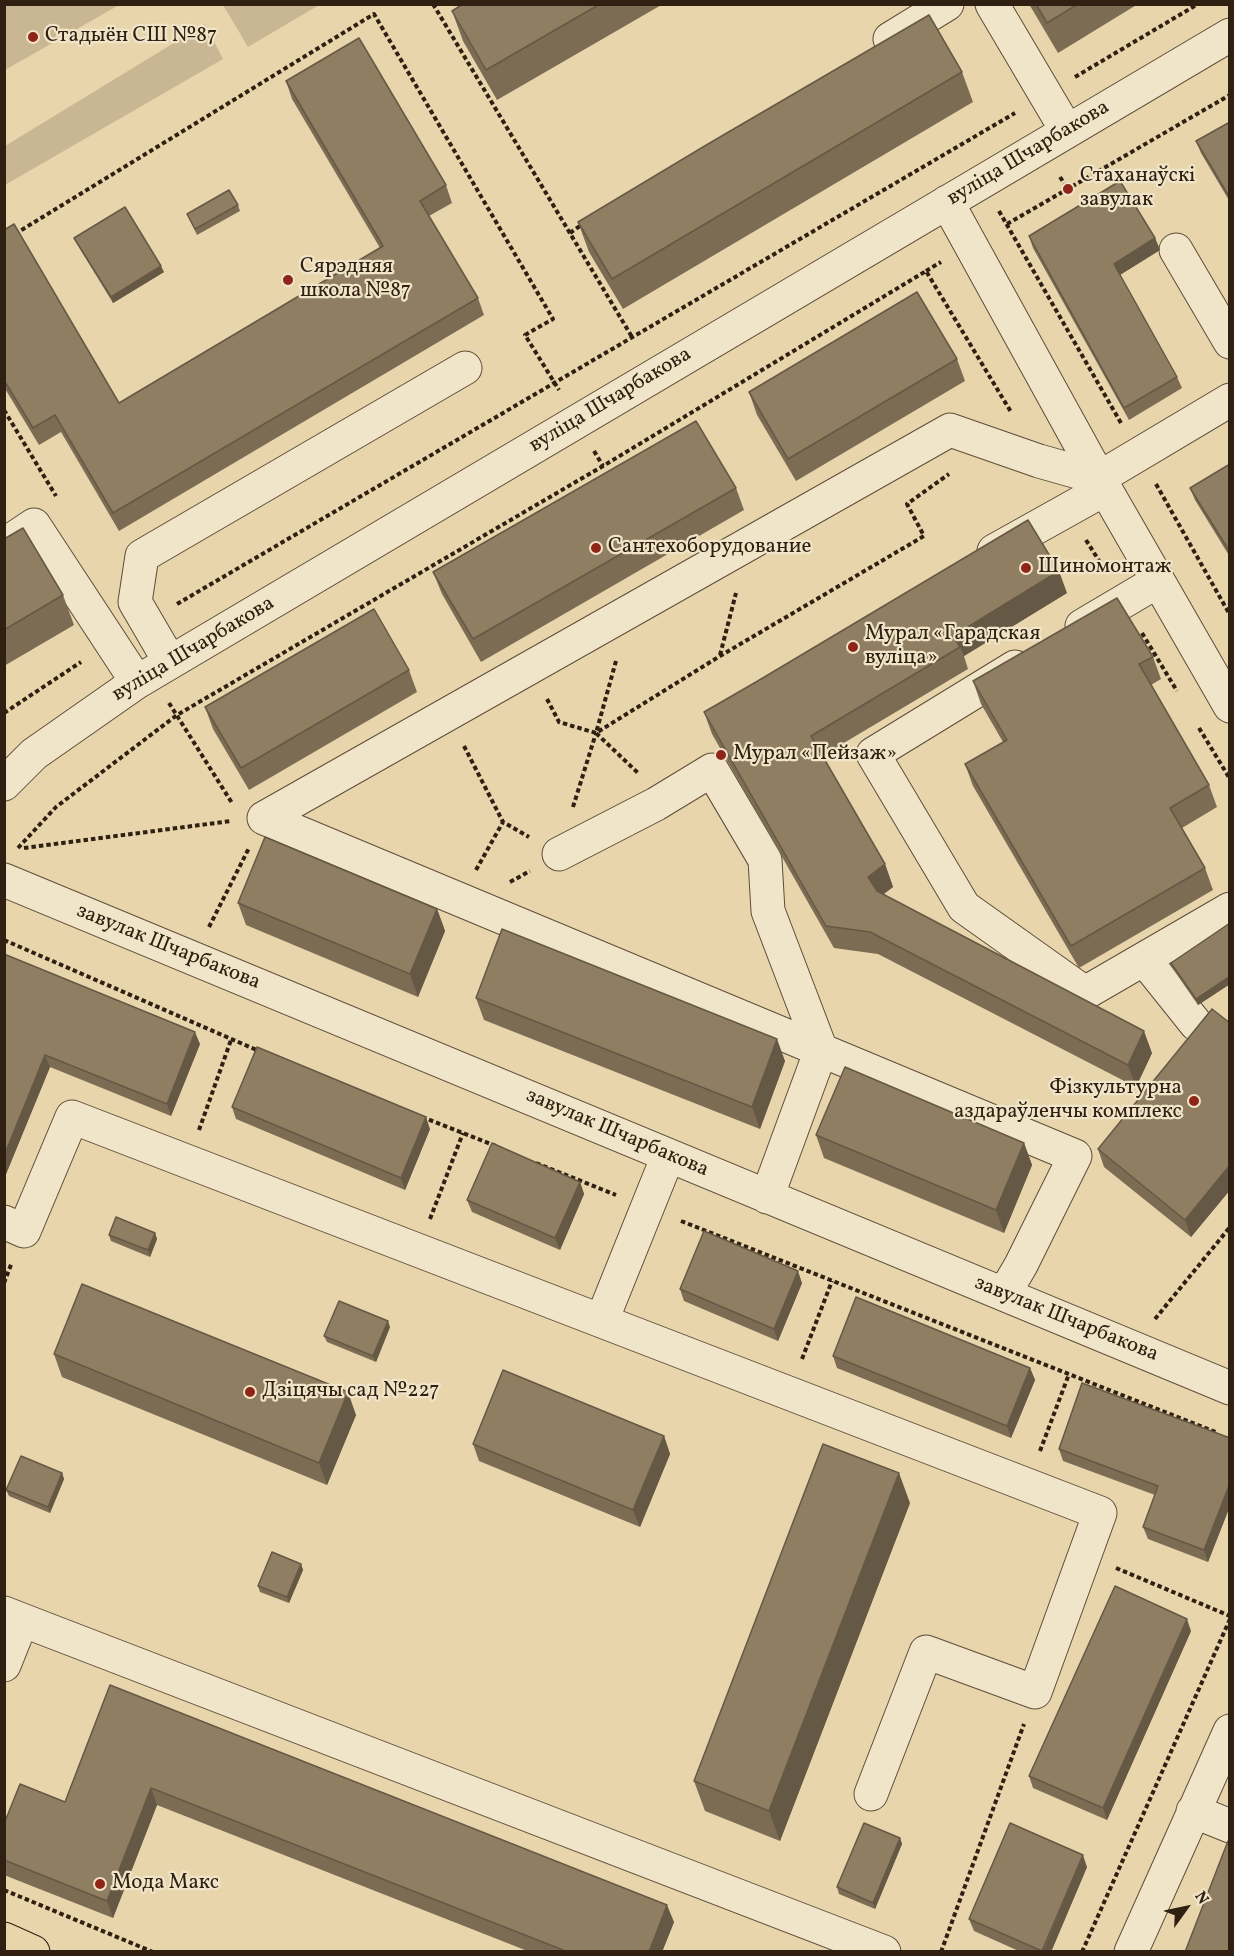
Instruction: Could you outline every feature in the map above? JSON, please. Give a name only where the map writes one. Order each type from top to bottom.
[{"type":"main road","points":[[4,1939],[33,1952]]},
{"type":"street","points":[[867,53],[947,4]]},
{"type":"street","points":[[992,4],[1067,131]]},
{"type":"street","name":"вуліца Шчарбакова","points":[[4,784],[34,753],[137,682],[1230,35]]},
{"type":"street","points":[[947,202],[1102,483],[1230,706]]},
{"type":"street","points":[[1176,250],[1230,342]]},
{"type":"street","points":[[170,662],[135,602],[142,556],[465,368]]},
{"type":"street","points":[[964,568],[1102,483],[1138,454],[1230,400]]},
{"type":"street","points":[[253,819],[530,668],[950,430],[1102,483]]},
{"type":"street","points":[[4,545],[34,525],[137,682]]},
{"type":"street","points":[[1158,581],[873,754],[964,907],[1085,993],[1230,909]]},
{"type":"street","points":[[559,854],[656,804],[711,770],[765,860],[768,911],[821,1050],[766,1197]]},
{"type":"street","points":[[253,819],[537,931],[1075,1156],[1021,1265],[1004,1294]]},
{"type":"street","name":"завулак Шчарбакова","points":[[4,880],[1230,1388]]},
{"type":"street","points":[[1144,959],[1196,1024]]},
{"type":"street","points":[[4,1222],[24,1231],[72,1117],[1100,1514],[1035,1692],[926,1652],[871,1794]]},
{"type":"street","points":[[602,1320],[668,1156]]},
{"type":"street","points":[[4,1665],[13,1617],[884,1952]]},
{"type":"street","points":[[1131,1952],[1230,1731]]},
{"type":"street","points":[[1193,1810],[1230,1826]]},
{"type":"path","points":[[433,4],[632,337]]},
{"type":"path","points":[[15,234],[374,14],[553,319],[525,335],[555,382]]},
{"type":"path","points":[[1230,95],[1007,224],[1230,615]]},
{"type":"path","points":[[148,621],[959,147]]},
{"type":"path","points":[[570,233],[585,222]]},
{"type":"path","points":[[253,819],[17,849],[56,807],[177,716],[603,466],[926,271],[1040,461]]},
{"type":"path","points":[[596,734],[720,656],[924,536],[907,504],[958,468]]},
{"type":"path","points":[[720,656],[750,543]]},
{"type":"path","points":[[596,734],[630,611]]},
{"type":"path","points":[[4,713],[111,642]]},
{"type":"path","points":[[530,668],[559,722],[596,734],[638,772],[656,804]]},
{"type":"path","points":[[447,714],[503,822],[559,854]]},
{"type":"path","points":[[177,716],[253,819]]},
{"type":"path","points":[[208,930],[253,819]]},
{"type":"path","points":[[464,902],[503,822]]},
{"type":"path","points":[[464,902],[559,854]]},
{"type":"path","points":[[188,1161],[231,1040]]},
{"type":"path","points":[[418,1251],[463,1133]]},
{"type":"path","points":[[1154,1320],[1230,1227]]},
{"type":"path","points":[[789,1394],[832,1281]]},
{"type":"path","points":[[1027,1486],[1069,1374]]},
{"type":"path","points":[[1082,1952],[1230,1618],[1085,1554]]},
{"type":"path","points":[[941,1952],[1035,1692]]},
{"type":"path","points":[[4,1890],[153,1952]]},
{"type":"shaded area","name":"Стадыён СШ №87","points":[[5,4],[119,4],[119,5],[5,70]]},
{"type":"shaded area","points":[[223,5],[319,5],[248,47]]},
{"type":"shaded area","points":[[205,24],[223,59],[5,185],[5,146]]},
{"type":"building","points":[[463,4],[600,4],[486,70],[452,11]]},
{"type":"building","points":[[1036,4],[1078,4],[1047,23]]},
{"type":"building","points":[[929,15],[962,72],[612,279],[578,222]]},
{"type":"building","points":[[359,38],[446,185],[420,201],[478,298],[113,513],[55,415],[33,428],[4,380],[4,230],[14,224],[119,403],[383,246],[286,81]]},
{"type":"building","points":[[1230,122],[1230,198],[1196,141]]},
{"type":"building","points":[[1120,181],[1155,238],[1114,264],[1177,377],[1124,408],[1029,236]]},
{"type":"building","points":[[229,190],[238,205],[195,229],[187,214]]},
{"type":"building","points":[[125,207],[161,266],[111,297],[74,238]]},
{"type":"building","points":[[917,292],[957,359],[788,459],[749,392]]},
{"type":"building","points":[[696,421],[736,488],[473,639],[433,572]]},
{"type":"building","points":[[1230,464],[1230,552],[1190,488]]},
{"type":"building","points":[[1028,520],[1059,571],[953,636],[960,647],[811,736],[885,864],[868,877],[877,891],[1144,1031],[1128,1065],[870,932],[826,926],[704,712]]},
{"type":"building","points":[[23,528],[63,595],[4,630],[4,539]]},
{"type":"building","points":[[1117,598],[1153,657],[1139,664],[1209,785],[1170,808],[1205,868],[1071,946],[965,764],[1007,740],[973,681]]},
{"type":"building","points":[[374,609],[409,670],[241,768],[205,707]]},
{"type":"building","points":[[265,837],[437,909],[410,974],[238,903]]},
{"type":"building","points":[[1230,923],[1230,976],[1196,999],[1171,963]]},
{"type":"building","points":[[502,929],[777,1039],[752,1107],[476,998]]},
{"type":"building","points":[[4,954],[195,1032],[167,1104],[45,1055],[4,1156]]},
{"type":"building","name":"Фізкультурна аздараўленчы комплекс","points":[[1212,1009],[1230,1023],[1230,1165],[1185,1220],[1098,1149]]},
{"type":"building","points":[[257,1047],[426,1117],[401,1178],[232,1107]]},
{"type":"building","points":[[845,1067],[1024,1143],[996,1210],[816,1135]]},
{"type":"building","points":[[492,1143],[580,1182],[555,1238],[467,1200]]},
{"type":"building","points":[[116,1217],[155,1233],[148,1250],[109,1235]]},
{"type":"building","points":[[704,1231],[798,1271],[774,1329],[680,1289]]},
{"type":"building","points":[[82,1284],[348,1392],[319,1463],[54,1354]]},
{"type":"building","points":[[856,1297],[1030,1368],[1007,1426],[833,1356]]},
{"type":"building","points":[[339,1301],[388,1321],[373,1356],[324,1336]]},
{"type":"building","points":[[503,1370],[664,1436],[633,1510],[473,1444]]},
{"type":"building","points":[[1082,1383],[1230,1438],[1230,1483],[1204,1550],[1143,1527],[1158,1486],[1059,1449]]},
{"type":"building","points":[[823,1444],[899,1473],[769,1811],[694,1781]]},
{"type":"building","points":[[21,1456],[62,1473],[48,1507],[6,1490]]},
{"type":"building","points":[[272,1552],[301,1564],[287,1597],[258,1586]]},
{"type":"building","points":[[1115,1586],[1187,1619],[1103,1808],[1029,1776]]},
{"type":"building","points":[[110,1685],[667,1905],[649,1952],[562,1952],[563,1950],[151,1788],[107,1901],[4,1860],[4,1824],[20,1784],[65,1802]]},
{"type":"building","points":[[864,1823],[900,1838],[873,1903],[837,1887]]},
{"type":"building","points":[[1010,1823],[1083,1855],[1042,1951],[969,1919]]},
{"type":"building","points":[[1228,1841],[1230,1842],[1230,1952],[1185,1952]]},
{"type":"place","name":"Стадыён СШ №87","points":[[33,37]]},
{"type":"place","name":"Стаханаўскі завулак","points":[[1068,189]]},
{"type":"place","name":"Сярэдняя школа №87","points":[[288,280]]},
{"type":"place","name":"Сантехоборудование","points":[[596,548]]},
{"type":"place","name":"Шиномонтаж","points":[[1026,568]]},
{"type":"place","name":"Мурал «Гарадская вуліца»","points":[[853,647]]},
{"type":"place","name":"Мурал «Пейзаж»","points":[[721,755]]},
{"type":"place","name":"Фізкультурна аздараўленчы комплекс","points":[[1194,1101]]},
{"type":"place","name":"Дзіцячы сад №227","points":[[250,1392]]},
{"type":"place","name":"Мода Макс","points":[[100,1884]]}]
